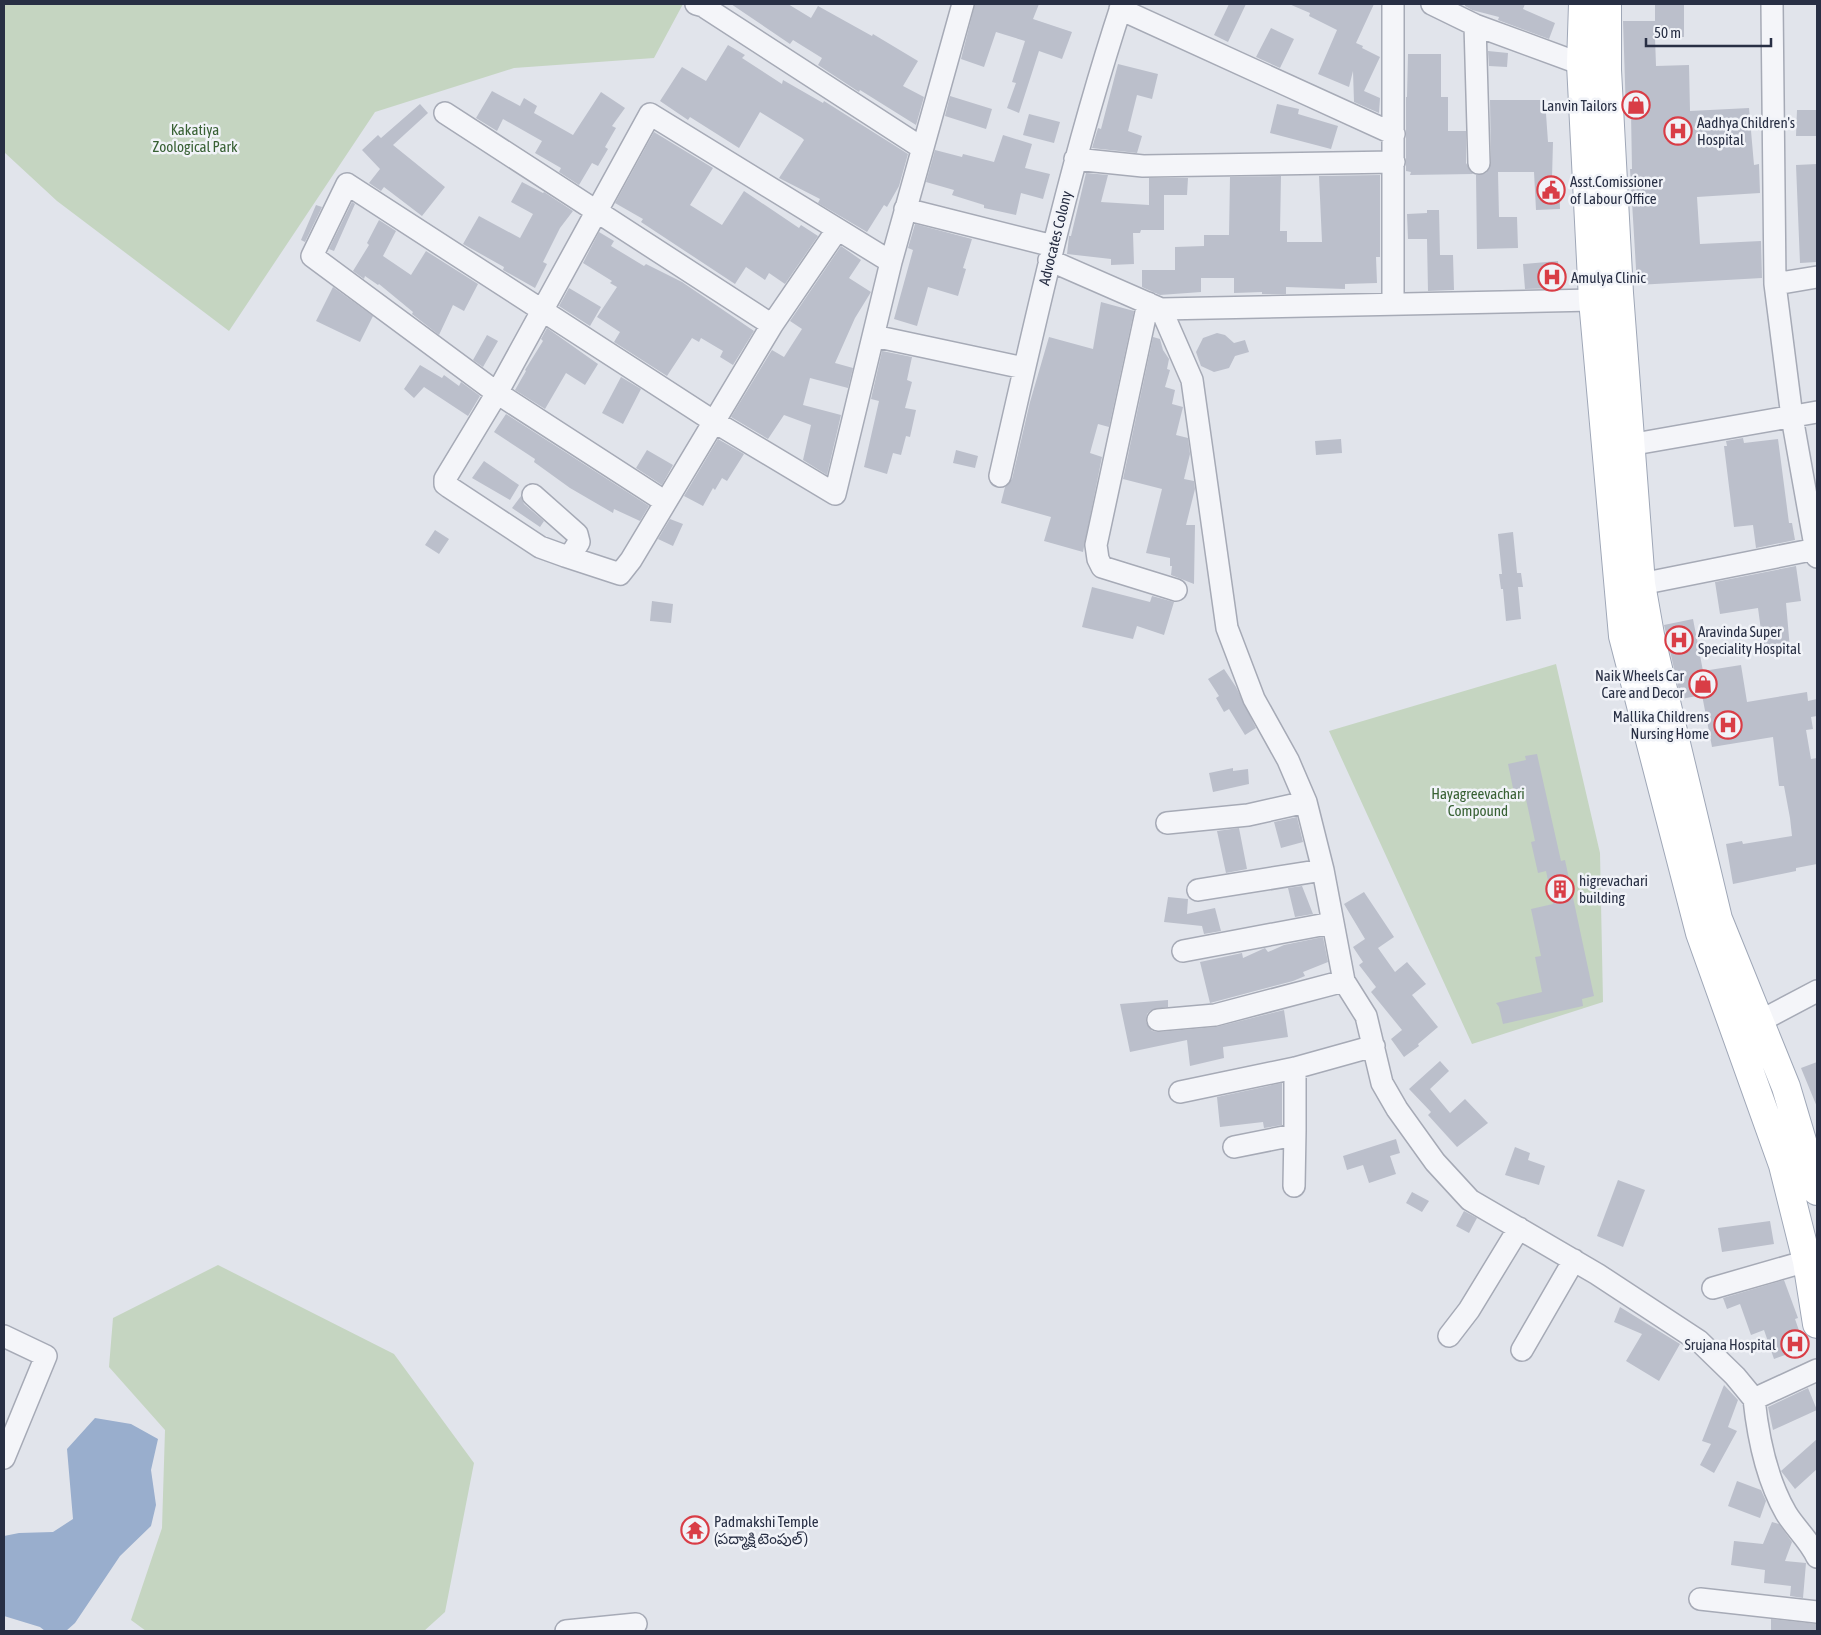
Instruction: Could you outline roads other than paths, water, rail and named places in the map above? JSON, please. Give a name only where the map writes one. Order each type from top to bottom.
[{"type":"main road","points":[[1583,4],[1581,64],[1593,300],[1617,449],[1650,635],[1718,919],[1749,1027],[1784,1165],[1807,1261],[1817,1324]]},
{"type":"main road","points":[[1607,4],[1607,70],[1623,636],[1700,933],[1749,1027],[1786,1087],[1817,1191]]},
{"type":"street","points":[[696,4],[704,6],[922,148]]},
{"type":"street","points":[[1393,303],[1394,4]]},
{"type":"street","points":[[1432,4],[1475,25],[1581,64]]},
{"type":"street","points":[[1641,584],[1816,545],[1792,417],[1775,284],[1772,4]]},
{"type":"street","points":[[664,501],[497,393],[312,256],[347,184],[713,420],[835,494],[891,262],[961,5]]},
{"type":"street","points":[[1121,6],[1394,134]]},
{"type":"street","name":"Advocates Colony","points":[[1000,476],[1051,253],[1075,159],[1121,6]]},
{"type":"street","points":[[1475,25],[1479,163]]},
{"type":"street","points":[[445,113],[772,325]]},
{"type":"street","points":[[838,230],[772,325],[664,501],[631,560],[620,574],[540,547],[445,484],[449,471],[497,393],[650,114],[891,262]]},
{"type":"street","points":[[1075,159],[1143,166],[1394,162]]},
{"type":"street","points":[[905,209],[1051,253],[1154,306],[1593,300]]},
{"type":"street","points":[[1775,284],[1817,277]]},
{"type":"street","points":[[1154,306],[1096,545],[1098,558],[1102,566],[1176,590]]},
{"type":"street","points":[[1154,306],[1192,380],[1227,628],[1254,699],[1288,760],[1306,802],[1323,870],[1344,980],[1366,1016],[1382,1083],[1397,1109],[1435,1162],[1470,1200],[1574,1260],[1699,1341],[1735,1376],[1754,1400],[1757,1428],[1770,1475],[1786,1513],[1817,1557]]},
{"type":"street","points":[[874,336],[1024,368]]},
{"type":"street","points":[[1617,449],[1817,412]]},
{"type":"street","points":[[533,495],[577,534],[579,542],[572,553],[565,556]]},
{"type":"street","points":[[1168,823],[1248,815],[1306,802]]},
{"type":"street","points":[[1198,890],[1323,870]]},
{"type":"street","points":[[1183,951],[1332,923]]},
{"type":"street","points":[[1158,1020],[1215,1015],[1344,980]]},
{"type":"street","points":[[1749,1027],[1817,991]]},
{"type":"street","points":[[1180,1092],[1295,1068],[1374,1046]]},
{"type":"street","points":[[1294,1186],[1296,1130],[1295,1068]]},
{"type":"street","points":[[1234,1147],[1289,1136],[1296,1130]]},
{"type":"street","points":[[1449,1336],[1470,1310],[1519,1228]]},
{"type":"street","points":[[1522,1350],[1574,1260]]},
{"type":"street","points":[[1713,1288],[1807,1261]]},
{"type":"street","points":[[4,1336],[46,1356],[10,1421],[4,1458]]},
{"type":"street","points":[[1754,1400],[1817,1370]]},
{"type":"street","points":[[1700,1599],[1817,1612]]},
{"type":"street","points":[[566,1631],[636,1624]]},
{"type":"water","points":[[95,1418],[131,1424],[158,1439],[151,1470],[156,1505],[151,1526],[120,1556],[75,1623],[66,1631],[45,1631],[40,1627],[4,1616],[4,1536],[19,1533],[53,1532],[73,1519],[67,1449]]},
{"type":"place","name":"Lanvin Tailors","points":[[1636,105]]},
{"type":"place","name":"Aadhya Children's Hospital","points":[[1678,131]]},
{"type":"place","name":"Asst.Comissioner of Labour Office","points":[[1551,190]]},
{"type":"place","name":"Amulya Clinic","points":[[1552,277]]},
{"type":"place","name":"Aravinda Super Speciality Hospital","points":[[1679,640]]},
{"type":"place","name":"Naik Wheels Car Care and Decor","points":[[1703,684]]},
{"type":"place","name":"Mallika Childrens Nursing Home","points":[[1728,725]]},
{"type":"place","name":"higrevachari building","points":[[1560,889]]},
{"type":"place","name":"Srujana Hospital","points":[[1795,1344]]},
{"type":"place","name":"Padmakshi Temple (పద్మాక్షి టెంపుల్ )","points":[[695,1530]]},
{"type":"park label","name":"Kakatiya Zoological Park","points":[[195,138]]},
{"type":"park label","name":"Hayagreevachari Compound","points":[[1478,802]]}]
